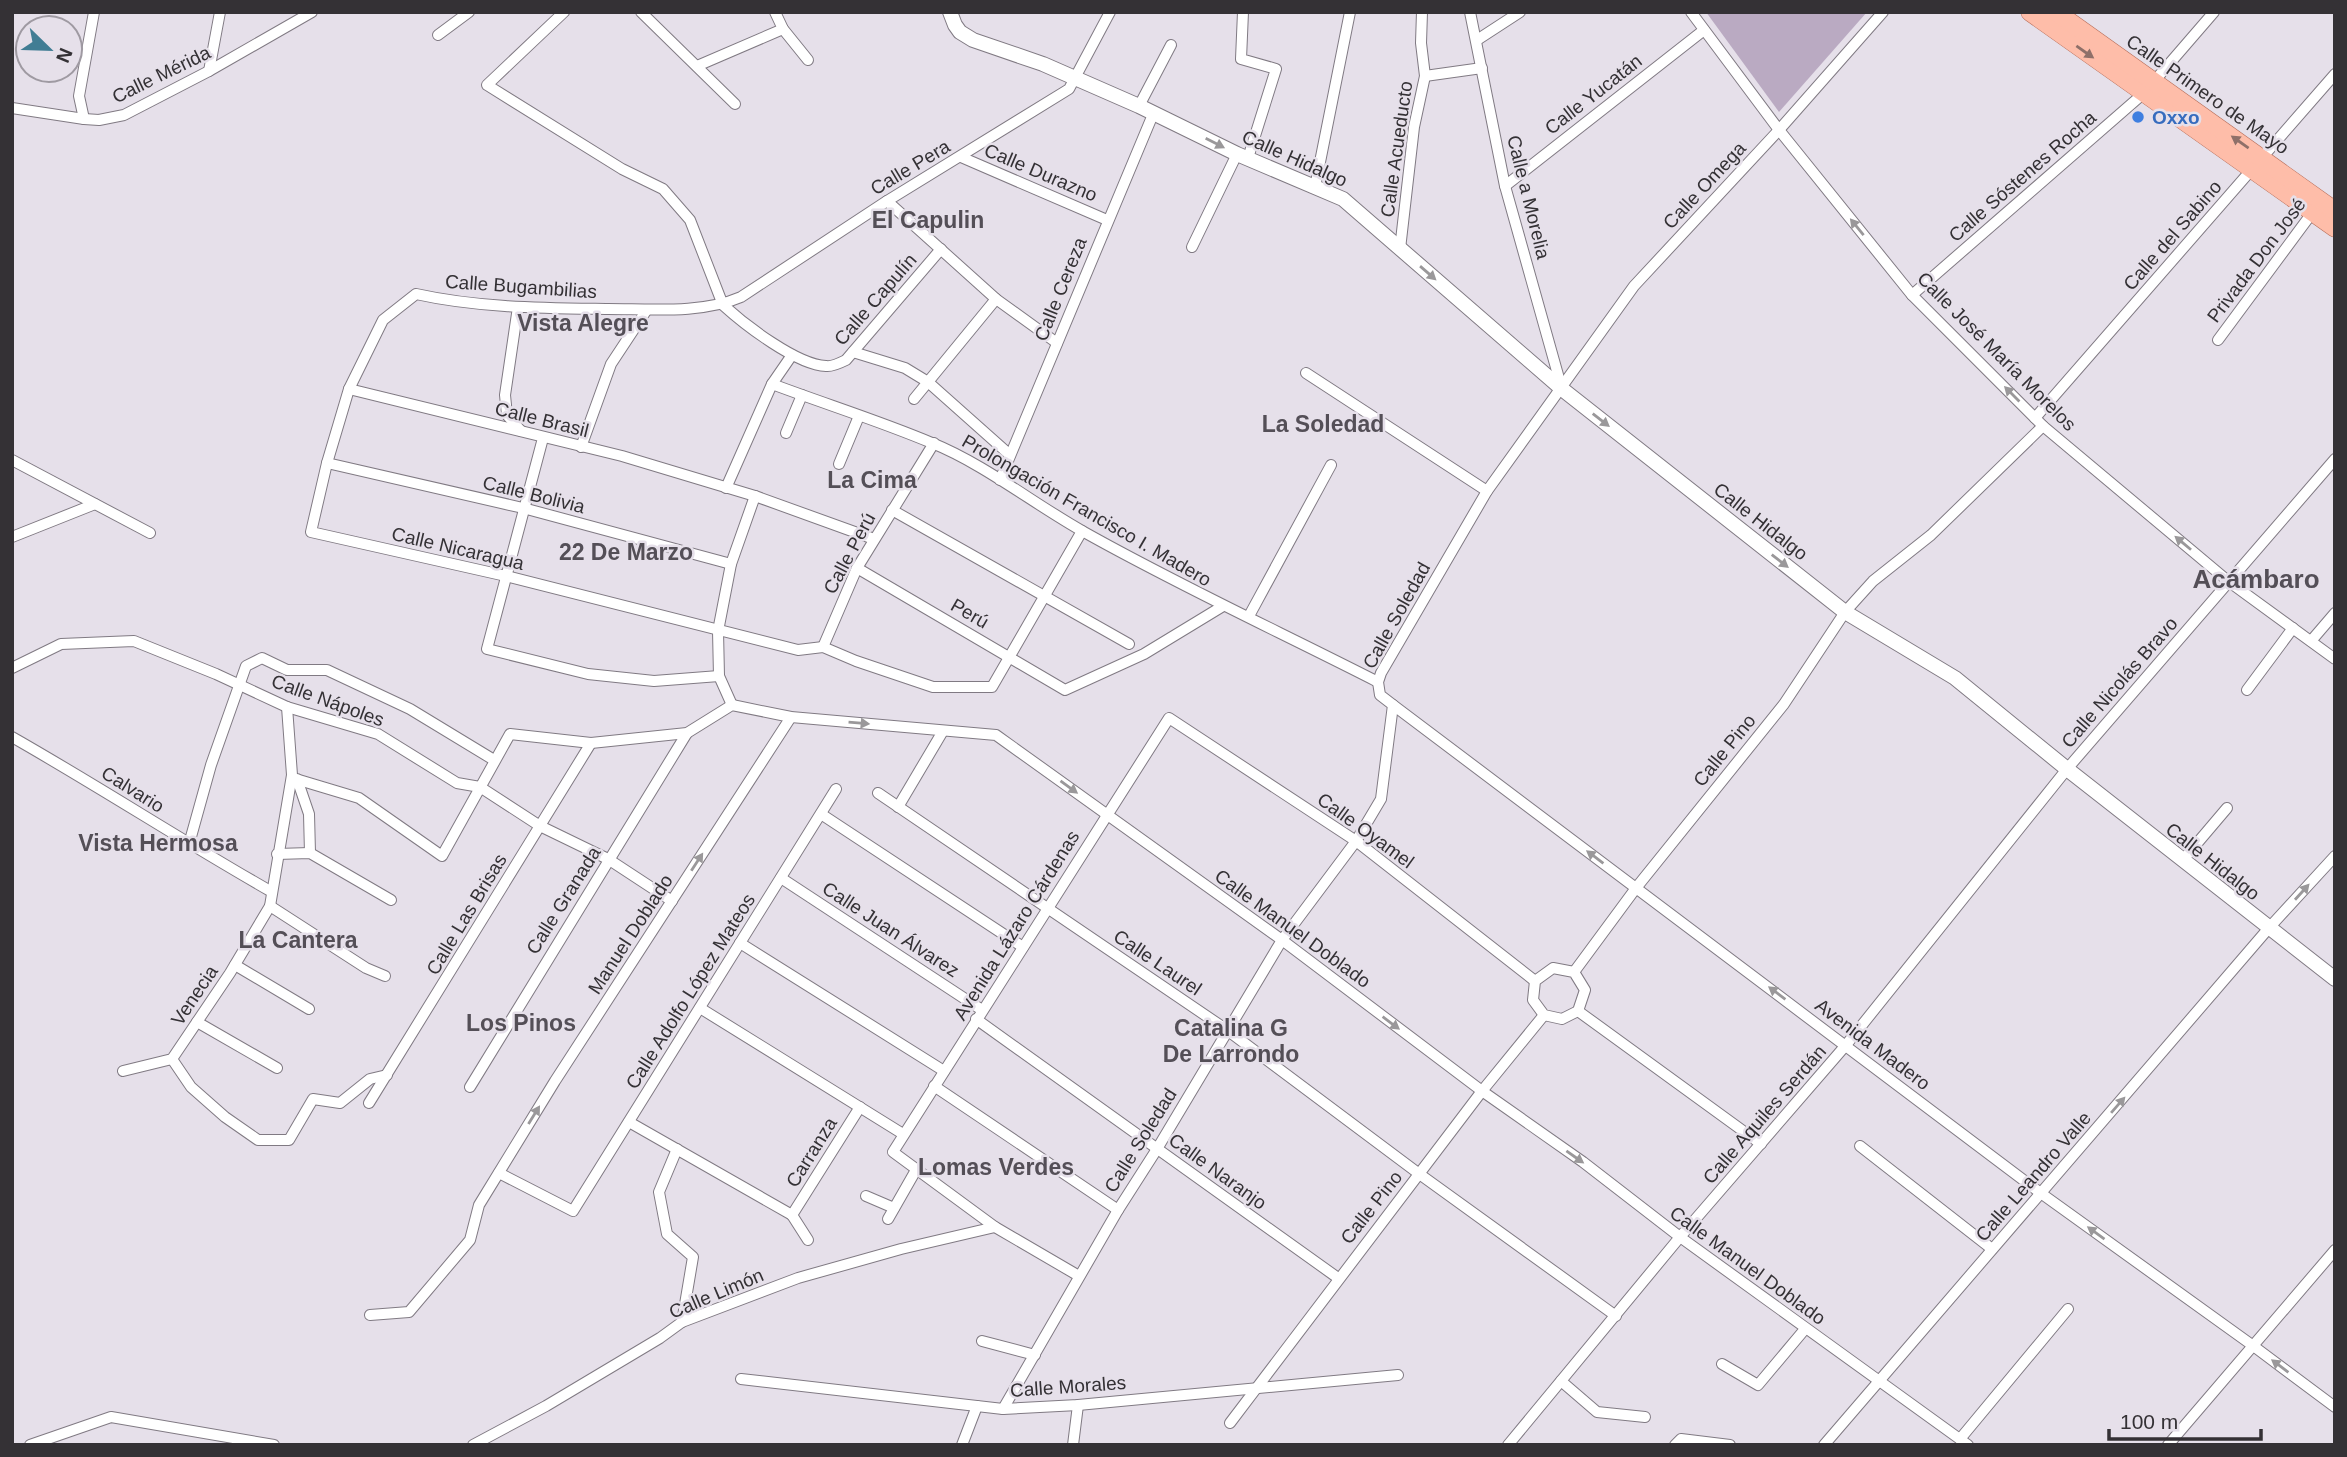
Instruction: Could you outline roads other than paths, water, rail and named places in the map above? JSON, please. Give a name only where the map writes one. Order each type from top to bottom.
[{"type":"main road","name":"Calle Primero de Mayo","points":[[2029,12],[2149,87],[2323,208],[2335,228]]},
{"type":"main road","name":"Calle Primero de Mayo","points":[[2056,12],[2149,87]]},
{"type":"street","points":[[84,119],[79,96],[94,12]]},
{"type":"street","points":[[209,71],[220,12]]},
{"type":"street","name":"Calle Mérida","points":[[12,108],[99,120],[124,115],[209,71],[312,12]]},
{"type":"street","points":[[438,35],[469,12]]},
{"type":"street","points":[[564,12],[487,85],[622,169],[663,189],[690,220],[723,305],[792,355],[772,384],[726,488]]},
{"type":"street","points":[[641,12],[735,104]]},
{"type":"street","points":[[775,12],[783,29],[808,60]]},
{"type":"street","name":"Calle Hidalgo","points":[[950,12],[960,32],[974,40],[1075,78],[1154,112],[1243,156],[1343,199],[1562,389],[1845,612],[1955,678],[2182,861],[2335,979]]},
{"type":"street","name":"Calle Pera","points":[[723,305],[741,298],[887,201],[1069,89],[1110,12]]},
{"type":"street","points":[[1192,247],[1243,156],[1276,69],[1241,59],[1243,12]]},
{"type":"street","points":[[1315,187],[1350,12]]},
{"type":"street","name":"Calle Acueducto","points":[[1400,249],[1414,127],[1425,76],[1421,43],[1422,12]]},
{"type":"street","name":"Calle a Morelia","points":[[1470,12],[1505,186],[1562,389]]},
{"type":"street","points":[[1477,40],[1520,12]]},
{"type":"street","name":"Calle José María Morelos","points":[[1690,12],[1779,131],[1912,295],[2039,422],[2228,581],[2335,659]]},
{"type":"street","name":"Calle Omega","points":[[1562,389],[1634,286],[1779,131],[1883,12]]},
{"type":"street","name":"Calle Sóstenes Rocha","points":[[1912,295],[2149,87],[2214,12]]},
{"type":"street","points":[[697,66],[783,29]]},
{"type":"street","name":"Calle Yucatán","points":[[1505,186],[1704,30]]},
{"type":"street","points":[[1139,106],[1171,45]]},
{"type":"street","points":[[1425,76],[1482,68]]},
{"type":"street","name":"Calle del Sabino","points":[[1845,612],[1873,581],[1931,536],[2039,422],[2335,74]]},
{"type":"street","name":"Calle Cereza","points":[[1000,480],[1154,112]]},
{"type":"street","name":"Calle Durazno","points":[[961,157],[1107,220]]},
{"type":"street","points":[[887,201],[996,299],[1057,342]]},
{"type":"street","name":"Privada Don José","points":[[2218,340],[2323,208]]},
{"type":"street","name":"Calle Capulín","points":[[792,355],[804,362],[828,367],[846,360],[941,249]]},
{"type":"street","name":"Calle Bugambilias","points":[[311,532],[327,463],[349,389],[383,320],[416,293],[449,301],[518,307],[646,311],[723,305]]},
{"type":"street","points":[[914,399],[996,299]]},
{"type":"street","points":[[518,307],[505,394],[507,415],[522,432]]},
{"type":"street","points":[[581,447],[611,364],[646,311]]},
{"type":"street","points":[[853,352],[905,368],[928,382],[1010,455]]},
{"type":"street","points":[[1306,373],[1487,491]]},
{"type":"street","name":"Prolongación Francisco I. Madero","points":[[772,384],[934,443],[1082,531],[1223,606],[1249,616],[1378,682]]},
{"type":"street","name":"Calle Brasil","points":[[349,389],[622,456],[755,496],[874,539]]},
{"type":"street","name":"Calle Soledad","points":[[1003,1409],[1118,1210],[1282,940],[1356,841],[1381,799],[1393,705],[1380,695],[1378,682],[1381,673],[1487,491],[1562,389]]},
{"type":"street","points":[[786,433],[802,396]]},
{"type":"street","points":[[839,464],[859,416]]},
{"type":"street","points":[[543,438],[487,649],[588,674],[654,681],[721,679]]},
{"type":"street","name":"Calle Perú","points":[[823,647],[857,568],[934,443]]},
{"type":"street","name":"Calle Nicolás Bravo","points":[[2067,769],[2335,459]]},
{"type":"street","points":[[12,460],[150,533]]},
{"type":"street","name":"Calle Bolivia","points":[[327,463],[523,508],[731,564]]},
{"type":"street","points":[[1249,616],[1331,465]]},
{"type":"street","points":[[296,778],[359,798],[442,856],[510,734],[591,743],[687,733],[731,703],[721,679],[718,631],[731,564],[755,496]]},
{"type":"street","points":[[12,537],[95,504]]},
{"type":"street","points":[[892,510],[1129,644]]},
{"type":"street","points":[[823,647],[933,687],[992,687],[1082,531]]},
{"type":"street","name":"Calle Nicaragua","points":[[311,532],[506,576],[798,650],[823,647]]},
{"type":"street","name":"Perú","points":[[857,568],[1065,690],[1143,654],[1223,606]]},
{"type":"street","name":"Calle Pino","points":[[1574,972],[1636,888],[1784,704],[1845,612]]},
{"type":"street","points":[[2311,641],[2335,613]]},
{"type":"street","points":[[2247,690],[2293,628]]},
{"type":"street","name":"Calle Nápoles","points":[[12,668],[61,644],[134,640],[287,707],[378,734],[457,783],[480,787],[540,826],[608,859]]},
{"type":"street","points":[[189,845],[211,765],[246,666],[262,658],[287,670],[327,670],[410,709],[494,760]]},
{"type":"street","name":"Calle Manuel Doblado","points":[[731,703],[791,717],[996,735],[1282,940],[1680,1237],[1964,1442]]},
{"type":"street","name":"Avenida Madero","points":[[1393,705],[2042,1194],[2335,1408]]},
{"type":"street","points":[[287,707],[296,778],[309,814],[310,853]]},
{"type":"street","name":"Manuel Doblado","points":[[370,1315],[409,1312],[470,1240],[479,1205],[555,1081],[791,717]]},
{"type":"street","name":"Calle Oyamel","points":[[1169,718],[1356,841],[1535,981]]},
{"type":"street","name":"Avenida Lázaro Cárdenas","points":[[916,1170],[893,1152],[903,1134],[1169,718]]},
{"type":"street","points":[[898,807],[943,730]]},
{"type":"street","name":"Calle Granada","points":[[470,1087],[687,733]]},
{"type":"street","name":"Calvario","points":[[12,737],[189,845],[272,892]]},
{"type":"street","name":"Calle Las Brisas","points":[[369,1103],[591,743]]},
{"type":"street","name":"Calle Aquiles Serdán","points":[[1508,1445],[1680,1237],[1846,1045],[2067,769]]},
{"type":"street","points":[[296,778],[277,854],[270,906],[366,968],[385,976]]},
{"type":"street","name":"Calle Adolfo López Mateos","points":[[499,1173],[573,1211],[836,789]]},
{"type":"street","name":"Calle Laurel","points":[[878,793],[1227,1030],[1418,1174],[1616,1316]]},
{"type":"street","points":[[2182,861],[2227,808]]},
{"type":"street","points":[[821,814],[1023,947]]},
{"type":"street","points":[[277,854],[310,853],[391,900]]},
{"type":"street","name":"Calle Leandro Valle","points":[[1824,1445],[2268,929],[2335,856]]},
{"type":"street","points":[[608,859],[672,901]]},
{"type":"street","name":"Calle Juan Álvarez","points":[[781,878],[979,1015]]},
{"type":"street","name":"Venecia","points":[[172,1059],[235,965],[270,906]]},
{"type":"street","points":[[740,943],[944,1071]]},
{"type":"street","points":[[235,965],[309,1009]]},
{"type":"street","points":[[1552,968],[1574,972],[1585,990],[1578,1011],[1562,1019],[1544,1015],[1533,1000],[1535,981],[1552,968]]},
{"type":"street","points":[[700,1008],[903,1134]]},
{"type":"street","points":[[1578,1011],[1761,1144]]},
{"type":"street","name":"Calle Naranjo","points":[[979,1015],[1157,1149],[1338,1278]]},
{"type":"street","name":"Calle Pino","points":[[1230,1423],[1418,1174],[1544,1015]]},
{"type":"street","points":[[197,1022],[277,1068]]},
{"type":"street","points":[[123,1071],[172,1059],[191,1087],[225,1117],[258,1140],[289,1140],[313,1099],[340,1103],[370,1079],[387,1075]]},
{"type":"street","points":[[934,1086],[1118,1210]]},
{"type":"street","name":"Carranza","points":[[792,1215],[860,1107]]},
{"type":"street","points":[[629,1122],[792,1215],[808,1240]]},
{"type":"street","points":[[1860,1146],[1992,1249]]},
{"type":"street","points":[[677,1149],[659,1192],[667,1234],[693,1257],[682,1322]]},
{"type":"street","points":[[888,1219],[916,1170],[995,1227],[1079,1276]]},
{"type":"street","points":[[866,1196],[894,1208]]},
{"type":"street","name":"Calle Limón","points":[[472,1445],[546,1406],[682,1322],[798,1278],[901,1249],[995,1227]]},
{"type":"street","points":[[2168,1445],[2335,1250]]},
{"type":"street","points":[[1964,1442],[2068,1309]]},
{"type":"street","points":[[1723,1364],[1758,1385],[1805,1329]]},
{"type":"street","points":[[982,1341],[1035,1355]]},
{"type":"street","name":"Calle Morales","points":[[741,1379],[1003,1409],[1078,1405],[1398,1375]]},
{"type":"street","points":[[1561,1381],[1597,1412],[1646,1417]]},
{"type":"street","points":[[1073,1445],[1078,1405]]},
{"type":"street","points":[[962,1445],[977,1406]]},
{"type":"street","points":[[30,1445],[111,1417],[274,1445]]},
{"type":"street","points":[[1678,1442],[1730,1445]]},
{"type":"place","name":"Oxxo","points":[[2138,117]]},
{"type":"district","name":"El Capulin","points":[[928,220]]},
{"type":"district","name":"Vista Alegre","points":[[583,323]]},
{"type":"district","name":"La Soledad","points":[[1323,424]]},
{"type":"district","name":"La Cima","points":[[872,480]]},
{"type":"district","name":"22 De Marzo","points":[[626,552]]},
{"type":"district","name":"Acámbaro","points":[[2256,579]]},
{"type":"district","name":"Vista Hermosa","points":[[158,843]]},
{"type":"district","name":"La Cantera","points":[[298,940]]},
{"type":"district","name":"Los Pinos","points":[[521,1023]]},
{"type":"district","name":"Catalina G De Larrondo","points":[[1231,1041]]},
{"type":"district","name":"Lomas Verdes","points":[[996,1167]]}]
